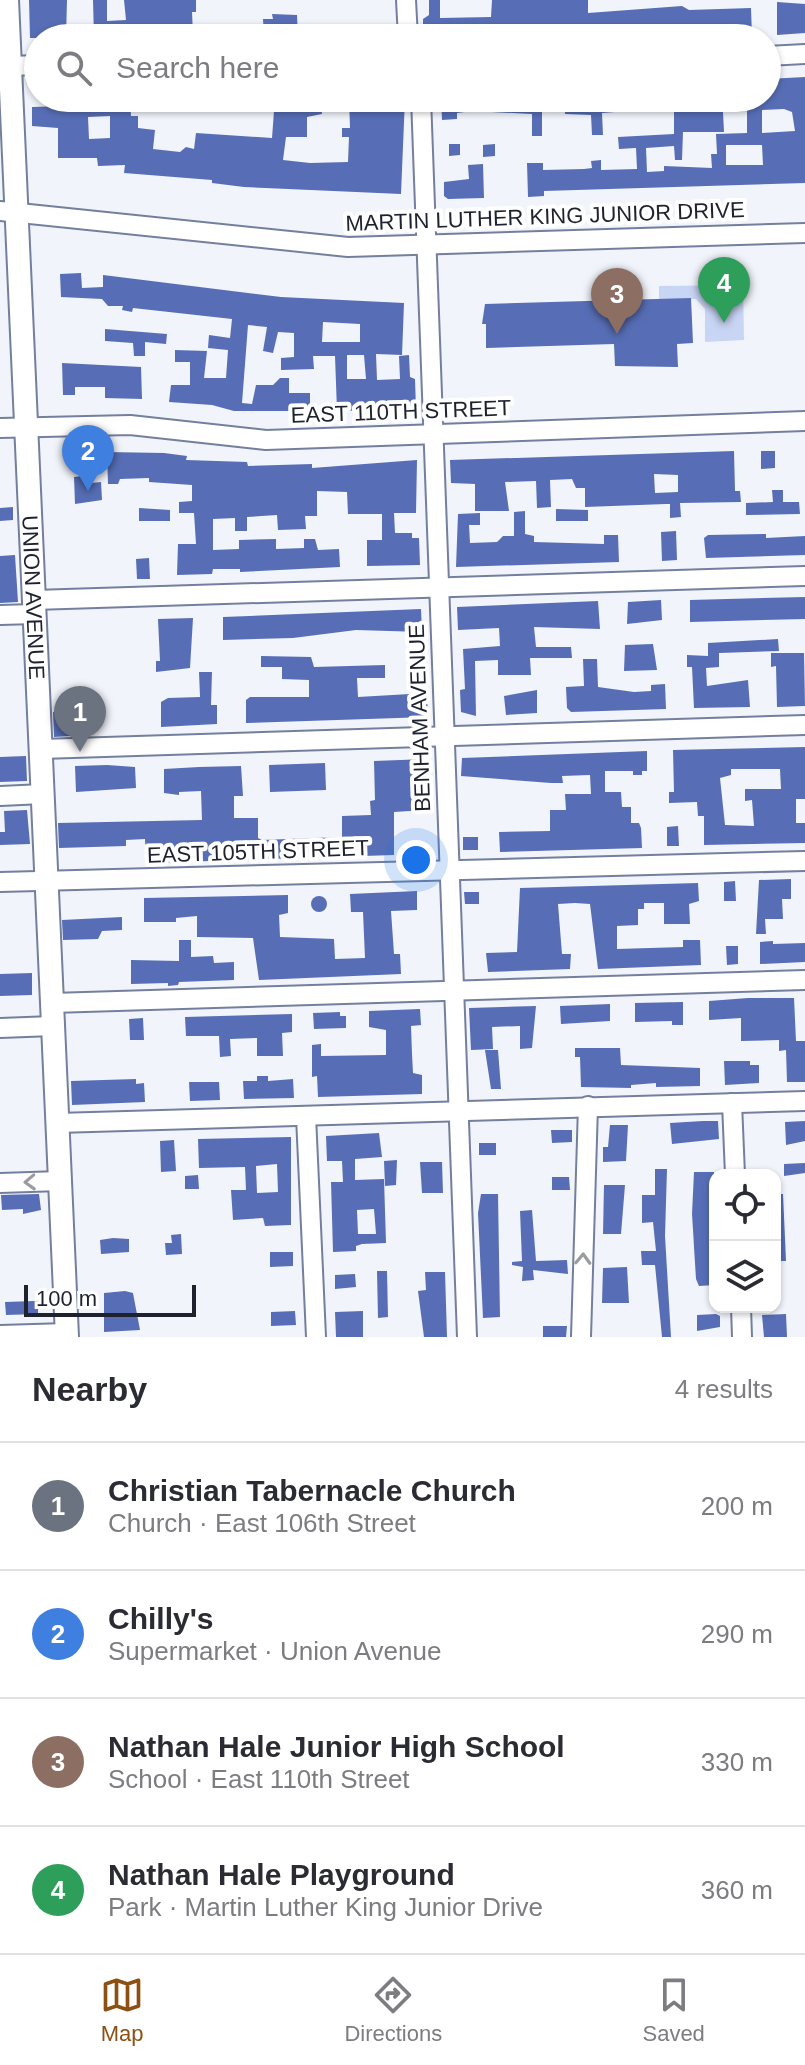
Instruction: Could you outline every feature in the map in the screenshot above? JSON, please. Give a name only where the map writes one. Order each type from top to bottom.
[{"type":"main road","name":"UNION AVENUE","points":[[3,0],[10,66],[8,210],[26,427],[67,1335]]},
{"type":"street","points":[[406,0],[407,24]]},
{"type":"street","points":[[781,55],[805,54]]},
{"type":"street","points":[[10,66],[24,66]]},
{"type":"street","name":"BENHAM AVENUE","points":[[422,112],[456,1111],[467,1337]]},
{"type":"street","name":"MARTIN LUTHER KING JUNIOR DRIVE","points":[[8,210],[348,247],[805,233]]},
{"type":"street","name":"EAST 110TH STREET","points":[[0,428],[130,425],[266,440],[805,421]]},
{"type":"street","points":[[0,615],[34,607],[439,586],[805,576]]},
{"type":"street","points":[[41,749],[805,725]]},
{"type":"street","points":[[0,796],[43,794]]},
{"type":"street","name":"EAST 105TH STREET","points":[[0,882],[805,861]]},
{"type":"street","points":[[52,1003],[805,980]]},
{"type":"street","points":[[0,1028],[53,1026]]},
{"type":"street","points":[[57,1123],[805,1101]]},
{"type":"street","points":[[732,1103],[735,1169]]},
{"type":"street","points":[[581,1337],[588,1106]]},
{"type":"street","points":[[306,1116],[316,1337]]},
{"type":"street","points":[[0,1183],[60,1181]]},
{"type":"street","points":[[741,1313],[742,1337]]},
{"type":"street","points":[[0,1335],[67,1335]]},
{"type":"shaded area","points":[[743,285],[744,340],[705,342],[705,309],[696,299],[659,300],[659,286]]},
{"type":"building","points":[[29,0],[67,0],[66,24],[30,24]]},
{"type":"building","points":[[93,0],[107,0],[107,21],[126,20],[124,0],[196,0],[193,24],[94,24]]},
{"type":"building","points":[[429,0],[440,0],[440,18],[491,17],[492,0],[588,0],[588,13],[682,6],[689,10],[751,8],[752,24],[423,24],[423,19],[429,15]]},
{"type":"building","points":[[777,2],[805,4],[805,33],[781,35],[781,24],[777,24]]},
{"type":"building","points":[[272,14],[297,15],[297,24],[263,24],[263,19],[273,19]]},
{"type":"building","points":[[805,77],[805,183],[544,191],[544,196],[528,197],[527,163],[543,163],[543,170],[584,169],[592,168],[591,161],[601,160],[601,170],[637,169],[636,148],[619,149],[618,137],[674,134],[674,112],[723,112],[724,132],[683,132],[682,160],[675,160],[674,146],[646,148],[647,172],[664,171],[664,166],[712,168],[711,154],[717,154],[716,134],[747,133],[747,112],[762,112],[762,133],[795,131],[792,112],[781,109],[781,78]],"holes":[[[726,145],[762,145],[763,165],[726,165]]]},
{"type":"building","points":[[32,112],[131,112],[131,116],[138,116],[138,128],[155,130],[153,149],[180,152],[186,147],[194,149],[196,133],[272,138],[274,112],[322,112],[307,117],[307,137],[286,137],[283,160],[348,162],[349,137],[342,137],[342,128],[350,128],[349,112],[404,112],[401,194],[244,187],[212,183],[212,180],[124,173],[125,165],[98,166],[97,158],[58,158],[58,128],[32,126]],"holes":[[[110,116],[110,138],[89,139],[88,117]]]},
{"type":"building","points":[[442,112],[464,112],[457,113],[457,119],[442,120]]},
{"type":"building","points":[[492,112],[542,112],[542,136],[532,136],[532,114]]},
{"type":"building","points":[[614,112],[602,113],[603,135],[592,135],[591,115],[565,114]]},
{"type":"building","points":[[449,144],[460,144],[460,155],[449,156]]},
{"type":"building","points":[[495,144],[495,156],[483,157],[483,145]]},
{"type":"building","points":[[483,164],[484,198],[448,199],[444,196],[444,182],[469,179],[468,165]]},
{"type":"building","points":[[81,273],[82,288],[103,287],[103,275],[281,297],[404,303],[402,355],[376,354],[377,380],[400,379],[399,356],[409,355],[410,377],[415,379],[416,409],[337,411],[335,356],[313,356],[314,369],[281,370],[281,358],[294,357],[294,333],[278,332],[273,353],[263,351],[267,327],[248,325],[242,403],[252,404],[256,385],[273,385],[280,378],[289,378],[289,393],[310,393],[310,411],[234,411],[212,405],[169,402],[171,385],[190,385],[190,362],[175,362],[175,350],[207,351],[204,378],[226,378],[228,350],[208,348],[209,335],[230,338],[232,319],[133,308],[132,312],[122,310],[123,306],[108,306],[102,299],[61,297],[60,274]],"holes":[[[323,322],[360,324],[360,342],[322,342]],[[347,355],[364,355],[366,379],[347,379]]]},
{"type":"building","points":[[691,298],[693,343],[677,344],[678,367],[615,366],[614,344],[486,348],[486,324],[482,324],[485,304]]},
{"type":"building","points":[[105,329],[167,334],[166,344],[145,342],[145,356],[134,356],[133,343],[105,341]]},
{"type":"building","points":[[62,363],[141,367],[142,399],[105,398],[105,387],[75,387],[75,395],[63,395]]},
{"type":"building","points":[[734,451],[735,491],[740,491],[741,502],[680,503],[681,517],[670,518],[670,504],[585,507],[585,488],[576,488],[572,479],[550,480],[551,507],[537,508],[536,481],[505,482],[509,511],[475,511],[475,484],[451,483],[450,460]],"holes":[[[654,474],[678,475],[678,492],[655,493]]]},
{"type":"building","points":[[761,451],[775,451],[775,468],[761,469]]},
{"type":"building","points":[[107,452],[164,453],[187,456],[186,460],[247,462],[248,466],[312,464],[312,468],[417,460],[416,513],[394,513],[395,533],[412,533],[412,538],[419,538],[420,565],[367,566],[367,540],[382,540],[382,514],[348,514],[347,492],[317,491],[317,516],[305,516],[306,529],[278,530],[277,515],[247,517],[247,531],[235,531],[235,518],[213,519],[213,550],[239,549],[239,540],[276,539],[276,549],[304,548],[304,539],[315,539],[318,550],[339,549],[340,567],[240,572],[240,569],[213,569],[212,574],[177,575],[178,544],[196,544],[194,513],[179,513],[179,502],[192,501],[192,485],[149,482],[149,478],[120,479],[118,484],[108,484]]},
{"type":"building","points":[[91,475],[91,483],[101,482],[102,500],[75,504],[74,477]]},
{"type":"building","points":[[772,490],[783,490],[783,502],[799,502],[800,514],[746,515],[746,503],[773,502]]},
{"type":"building","points":[[13,507],[13,520],[0,521],[0,508]]},
{"type":"building","points":[[139,508],[170,510],[170,521],[139,521]]},
{"type":"building","points":[[556,509],[588,510],[588,521],[556,521]]},
{"type":"building","points":[[525,511],[525,534],[534,536],[534,542],[604,544],[604,535],[618,535],[619,562],[456,567],[458,514],[480,513],[480,525],[469,525],[470,543],[497,542],[503,536],[514,536],[514,512]]},
{"type":"building","points":[[676,531],[677,560],[662,561],[661,532]]},
{"type":"building","points":[[766,534],[766,538],[805,536],[805,555],[706,558],[704,538],[708,535]]},
{"type":"building","points":[[15,555],[18,602],[0,603],[0,556]]},
{"type":"building","points":[[149,558],[150,579],[137,579],[136,559]]},
{"type":"building","points":[[805,597],[805,619],[690,622],[690,600]]},
{"type":"building","points":[[661,600],[662,620],[627,624],[628,602]]},
{"type":"building","points":[[598,601],[600,629],[534,627],[536,647],[571,647],[572,658],[530,658],[531,675],[498,675],[498,660],[475,661],[476,716],[461,712],[460,690],[465,689],[463,649],[500,646],[499,628],[458,630],[457,607]]},
{"type":"building","points":[[421,609],[422,632],[356,630],[293,638],[223,640],[223,617]]},
{"type":"building","points":[[193,618],[190,668],[156,672],[156,661],[160,661],[158,619]]},
{"type":"building","points":[[778,639],[779,651],[719,653],[719,667],[706,668],[707,686],[748,680],[750,707],[694,708],[692,667],[687,667],[687,655],[708,656],[708,643]]},
{"type":"building","points":[[653,644],[657,670],[624,671],[625,645]]},
{"type":"building","points":[[771,653],[804,653],[805,706],[777,707],[776,666],[771,667]]},
{"type":"building","points":[[261,656],[311,657],[314,667],[385,665],[385,678],[357,678],[358,697],[427,693],[428,717],[246,723],[246,700],[250,697],[309,697],[309,680],[282,679],[282,667],[261,667]]},
{"type":"building","points":[[583,659],[597,659],[598,687],[634,692],[651,691],[651,685],[665,684],[666,709],[571,712],[567,708],[566,687],[584,686]]},
{"type":"building","points":[[199,672],[212,672],[211,705],[217,705],[217,724],[161,727],[161,702],[168,698],[200,697]]},
{"type":"building","points":[[537,690],[537,713],[506,715],[504,696]]},
{"type":"building","points":[[81,711],[85,735],[54,737],[53,712]]},
{"type":"building","points":[[805,747],[805,799],[796,799],[796,823],[805,823],[805,843],[704,845],[704,816],[698,816],[697,802],[669,803],[669,792],[674,792],[673,750]],"holes":[[[731,769],[780,769],[781,789],[745,789],[745,801],[752,800],[754,826],[725,825],[720,778],[731,775]]]},
{"type":"building","points":[[647,751],[647,771],[642,771],[642,775],[633,775],[633,771],[605,771],[605,792],[621,792],[622,807],[631,807],[631,823],[639,823],[641,828],[642,848],[500,852],[499,832],[550,831],[550,810],[566,810],[565,794],[591,794],[590,775],[562,776],[563,783],[461,776],[462,758]]},
{"type":"building","points":[[26,756],[27,781],[0,782],[0,757]]},
{"type":"building","points":[[427,759],[425,810],[394,812],[394,855],[146,863],[145,839],[126,840],[126,846],[59,848],[58,823],[202,820],[201,791],[179,792],[179,795],[164,793],[164,769],[199,767],[241,766],[243,796],[234,796],[234,818],[258,818],[258,838],[262,840],[342,837],[342,816],[371,815],[370,801],[375,800],[374,761]]},
{"type":"building","points":[[325,763],[326,790],[270,792],[269,765]]},
{"type":"building","points":[[75,766],[135,767],[136,788],[76,792]]},
{"type":"building","points":[[27,810],[30,844],[0,845],[0,832],[5,832],[4,811]]},
{"type":"building","points":[[678,826],[679,846],[667,846],[667,827]]},
{"type":"building","points":[[463,837],[478,837],[478,850],[463,850]]},
{"type":"building","points":[[791,879],[791,899],[782,899],[783,919],[765,919],[766,934],[756,934],[759,880]]},
{"type":"building","points":[[735,881],[736,901],[724,901],[724,882]]},
{"type":"building","points":[[698,883],[699,901],[689,904],[690,924],[664,924],[664,903],[644,903],[644,909],[638,909],[638,925],[617,926],[617,949],[683,947],[683,940],[700,940],[701,965],[598,969],[590,904],[575,903],[558,904],[562,954],[571,954],[570,969],[488,972],[486,953],[517,952],[520,888]]},
{"type":"building","points":[[417,891],[417,910],[391,911],[394,954],[400,954],[401,974],[259,980],[253,938],[197,937],[197,916],[176,918],[176,922],[144,922],[144,898],[288,895],[288,913],[279,915],[280,937],[334,939],[335,959],[365,958],[363,912],[351,912],[350,894]]},
{"type":"building","points":[[464,892],[479,892],[479,904],[465,904]]},
{"type":"building","points":[[316,896],[322,896],[327,904],[325,910],[316,912],[311,907],[311,901]]},
{"type":"building","points":[[122,917],[122,930],[102,931],[98,939],[63,940],[62,920]]},
{"type":"building","points":[[179,940],[191,940],[191,957],[213,956],[214,963],[234,962],[234,980],[179,982],[178,985],[168,986],[168,983],[131,984],[131,960],[179,961]]},
{"type":"building","points":[[773,941],[773,944],[805,943],[805,962],[760,964],[760,942]]},
{"type":"building","points":[[726,946],[738,946],[738,964],[727,965]]},
{"type":"building","points":[[32,973],[32,995],[0,996],[0,974]]},
{"type":"building","points":[[794,998],[796,1041],[805,1041],[805,1082],[787,1082],[786,1050],[779,1051],[779,1040],[741,1041],[741,1018],[709,1020],[709,1001]]},
{"type":"building","points":[[683,1002],[683,1025],[672,1025],[672,1021],[635,1022],[635,1003]]},
{"type":"building","points":[[610,1004],[610,1021],[561,1024],[560,1006]]},
{"type":"building","points":[[536,1006],[532,1048],[520,1049],[520,1026],[492,1027],[493,1049],[471,1050],[469,1008]]},
{"type":"building","points":[[420,1009],[421,1025],[411,1026],[413,1073],[422,1075],[422,1094],[318,1097],[317,1076],[312,1077],[312,1045],[321,1044],[321,1056],[386,1055],[386,1030],[369,1027],[369,1011]]},
{"type":"building","points":[[340,1012],[340,1016],[346,1016],[346,1028],[314,1029],[313,1013]]},
{"type":"building","points":[[292,1014],[292,1032],[282,1033],[283,1056],[257,1056],[257,1038],[230,1039],[231,1056],[220,1057],[219,1036],[186,1036],[185,1017]]},
{"type":"building","points":[[143,1018],[144,1040],[130,1040],[129,1019]]},
{"type":"building","points":[[575,1048],[620,1048],[621,1065],[700,1068],[700,1086],[656,1087],[656,1083],[631,1085],[631,1088],[581,1087],[580,1057],[575,1057]]},
{"type":"building","points":[[485,1050],[498,1050],[501,1089],[491,1089]]},
{"type":"building","points":[[724,1061],[750,1061],[750,1065],[759,1065],[759,1083],[725,1085]]},
{"type":"building","points":[[257,1076],[268,1076],[268,1081],[293,1079],[294,1098],[244,1099],[243,1081],[257,1081]]},
{"type":"building","points":[[136,1079],[136,1084],[144,1083],[145,1102],[72,1105],[71,1081]]},
{"type":"building","points":[[189,1082],[219,1082],[220,1100],[190,1101]]},
{"type":"building","points":[[718,1121],[719,1139],[672,1144],[670,1123]]},
{"type":"building","points":[[805,1121],[805,1141],[786,1145],[785,1122]]},
{"type":"building","points":[[610,1125],[628,1125],[626,1161],[603,1162],[603,1147],[608,1147]]},
{"type":"building","points":[[551,1130],[572,1130],[572,1142],[552,1143]]},
{"type":"building","points":[[379,1133],[382,1157],[355,1159],[355,1180],[384,1179],[386,1243],[362,1244],[356,1246],[356,1251],[333,1252],[331,1182],[343,1182],[342,1161],[327,1161],[326,1136]],"holes":[[[374,1209],[376,1234],[358,1234],[357,1210]]]},
{"type":"building","points":[[291,1137],[291,1225],[265,1226],[263,1218],[233,1220],[231,1190],[246,1190],[245,1167],[199,1168],[198,1139]],"holes":[[[277,1164],[278,1192],[257,1193],[256,1166]]]},
{"type":"building","points":[[174,1140],[176,1171],[161,1172],[160,1141]]},
{"type":"building","points":[[479,1143],[496,1143],[496,1155],[479,1155]]},
{"type":"building","points":[[397,1160],[396,1185],[385,1186],[384,1161]]},
{"type":"building","points":[[420,1162],[442,1162],[443,1193],[422,1193]]},
{"type":"building","points":[[805,1163],[805,1173],[784,1176],[784,1164]]},
{"type":"building","points":[[655,1169],[667,1169],[665,1236],[671,1337],[662,1337],[655,1265],[642,1265],[641,1251],[656,1251],[653,1222],[642,1223],[642,1195],[655,1195]]},
{"type":"building","points":[[694,1172],[709,1172],[709,1285],[699,1286],[696,1279],[692,1214]]},
{"type":"building","points":[[198,1175],[199,1189],[185,1189],[185,1176]]},
{"type":"building","points":[[552,1177],[569,1177],[570,1190],[552,1190]]},
{"type":"building","points":[[604,1185],[625,1185],[621,1234],[603,1234]]},
{"type":"building","points":[[39,1194],[41,1210],[23,1214],[23,1209],[2,1210],[1,1195]]},
{"type":"building","points":[[481,1194],[498,1194],[500,1317],[483,1318],[478,1213]]},
{"type":"building","points":[[781,1194],[783,1194],[786,1261],[781,1261]]},
{"type":"building","points":[[532,1210],[536,1261],[567,1260],[568,1274],[533,1270],[534,1280],[522,1281],[523,1267],[512,1265],[512,1262],[522,1261],[520,1211]]},
{"type":"building","points":[[181,1234],[182,1254],[166,1255],[165,1243],[172,1243],[171,1235]]},
{"type":"building","points":[[129,1239],[129,1252],[101,1254],[100,1240]]},
{"type":"building","points":[[270,1252],[293,1252],[293,1266],[270,1267]]},
{"type":"building","points":[[627,1267],[629,1303],[602,1303],[603,1268]]},
{"type":"building","points":[[377,1271],[387,1271],[388,1317],[378,1318]]},
{"type":"building","points":[[425,1272],[445,1272],[447,1337],[424,1337],[418,1291],[426,1290]]},
{"type":"building","points":[[355,1274],[356,1287],[335,1289],[335,1275]]},
{"type":"building","points":[[104,1293],[133,1293],[140,1330],[104,1332]]},
{"type":"building","points":[[38,1301],[38,1314],[6,1315],[5,1302]]},
{"type":"building","points":[[295,1311],[296,1325],[271,1326],[271,1312]]},
{"type":"building","points":[[363,1311],[363,1337],[336,1337],[335,1312]]},
{"type":"building","points":[[786,1314],[787,1337],[764,1337],[762,1315]]},
{"type":"building","points":[[697,1315],[720,1316],[720,1327],[697,1331]]},
{"type":"building","points":[[543,1326],[567,1326],[566,1337],[543,1337]]},
{"type":"place","name":"Nathan Hale Playground","points":[[724,323]]},
{"type":"place","name":"Nathan Hale Junior High School","points":[[617,334]]},
{"type":"place","name":"Chilly's","points":[[88,491]]},
{"type":"place","name":"Christian Tabernacle Church","points":[[80,752]]}]
